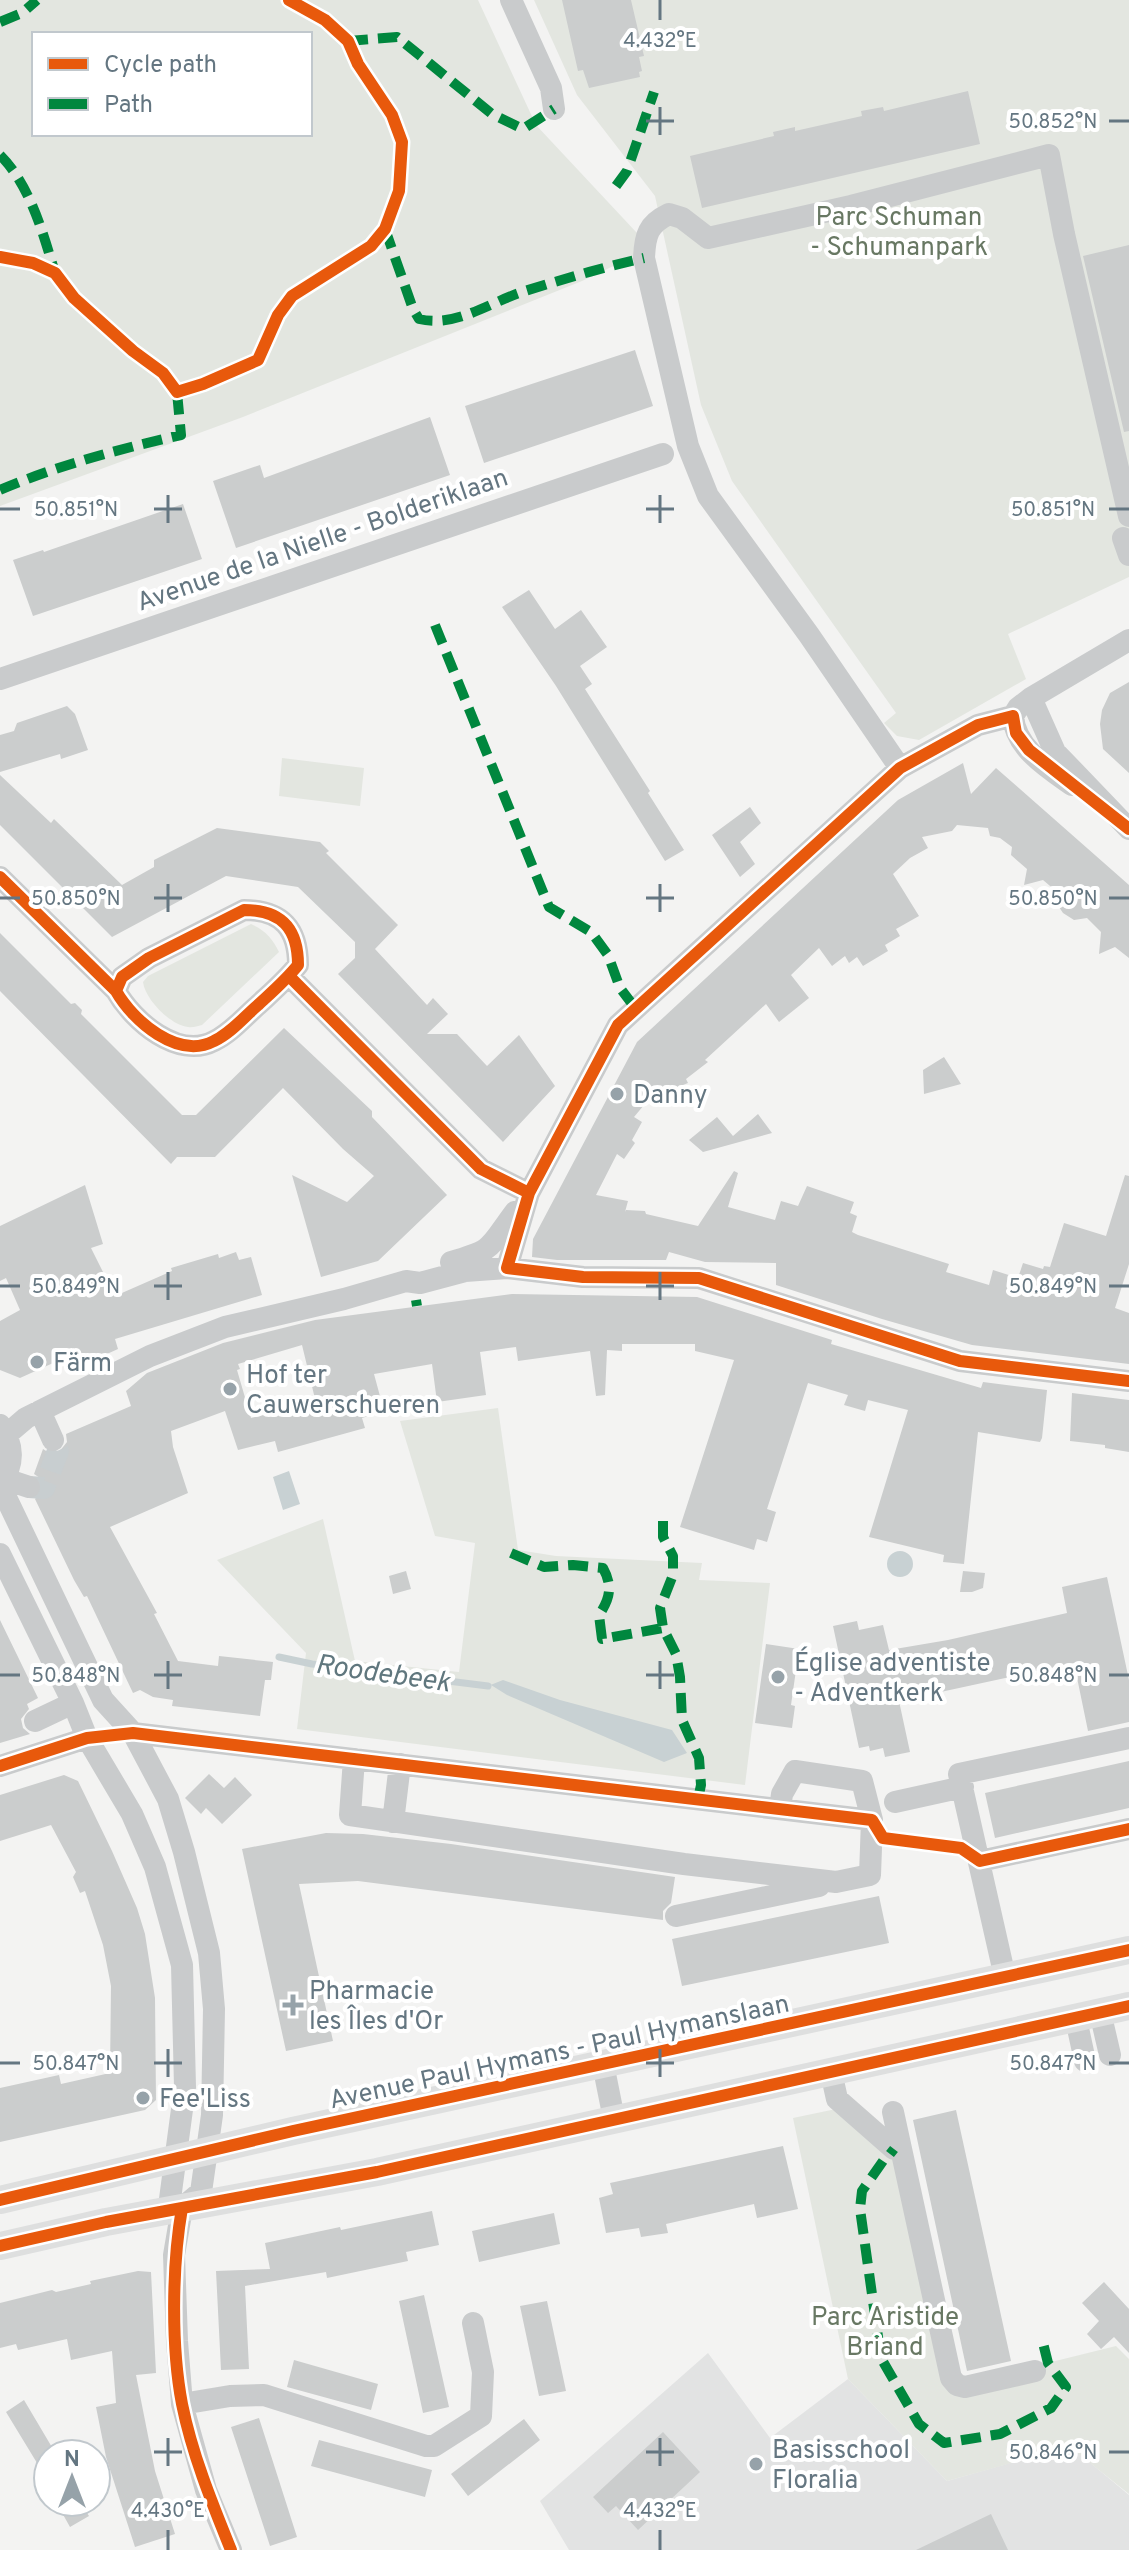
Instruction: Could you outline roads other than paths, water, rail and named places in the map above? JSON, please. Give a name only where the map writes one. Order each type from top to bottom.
[{"type":"main road","name":"Avenue Paul Hymans - Paul Hymanslaan","points":[[0,2200],[603,2064],[1129,1950]]},
{"type":"main road","points":[[0,2246],[106,2222],[377,2172],[1129,2006]]},
{"type":"street","points":[[511,0],[551,88],[554,109]]},
{"type":"street","points":[[900,768],[708,496],[688,446],[644,258],[645,235],[655,221],[669,214],[682,218],[708,238],[851,206],[1049,155],[1127,536]]},
{"type":"street","name":"Avenue de la Nielle - Bolderiklaan","points":[[0,679],[663,454]]},
{"type":"street","points":[[1123,824],[1029,750],[1016,733],[1013,716],[1031,698],[1129,640]]},
{"type":"street","points":[[1031,698],[1055,752],[1123,824]]},
{"type":"street","points":[[231,2550],[206,2490],[182,2404],[177,2341],[174,2255],[182,2208],[201,2192],[212,2115],[214,2009],[209,1953],[168,1799],[133,1733],[103,1700],[2,1483],[11,1457],[3,1430],[150,1356],[225,1327],[406,1281],[417,1272],[474,1257],[488,1250],[529,1193],[618,1025],[900,768],[978,725],[1013,716]]},
{"type":"street","points":[[0,877],[116,991],[150,1029],[173,1042],[193,1046],[213,1042],[233,1028],[289,976],[298,965],[293,932],[279,919],[260,910],[244,910],[149,958],[122,977],[116,991]]},
{"type":"street","points":[[289,976],[481,1169],[529,1193]]},
{"type":"street","points":[[507,1268],[529,1193]]},
{"type":"street","points":[[406,1281],[420,1283],[465,1271],[507,1268],[583,1277],[699,1278],[960,1361],[1129,1381]]},
{"type":"street","points":[[40,1411],[53,1440]]},
{"type":"street","points":[[2,1483],[29,1487]]},
{"type":"street","points":[[0,1554],[87,1738],[132,1814],[155,1867],[182,1965],[185,2087],[170,2199],[182,2208]]},
{"type":"street","points":[[35,1721],[73,1703]]},
{"type":"street","points":[[133,1733],[872,1820]]},
{"type":"street","points":[[0,1766],[87,1738]]},
{"type":"street","points":[[1005,1977],[959,1774],[1129,1738]]},
{"type":"street","points":[[354,1759],[350,1815],[684,1864],[836,1882]]},
{"type":"street","points":[[393,1822],[400,1764]]},
{"type":"street","points":[[676,1916],[870,1875],[872,1820],[862,1781],[795,1771],[782,1794],[780,1809]]},
{"type":"street","points":[[895,1802],[963,1787]]},
{"type":"street","points":[[132,1814],[168,1799]]},
{"type":"street","points":[[980,1861],[1129,1829]]},
{"type":"street","points":[[1088,2015],[1110,2055]]},
{"type":"street","points":[[1085,2061],[1088,2015]]},
{"type":"street","name":"Avenue Paul Hymans - Paul Hymanslaan","points":[[603,2064],[614,2119]]},
{"type":"street","points":[[831,2072],[837,2099],[894,2149],[900,2148]]},
{"type":"street","points":[[893,2112],[951,2378],[957,2385],[965,2387],[1035,2371]]},
{"type":"street","points":[[182,2404],[230,2396],[264,2395],[434,2446],[481,2416],[483,2372],[473,2323]]},
{"type":"waterway","name":"Roodebeek","points":[[279,1657],[488,1686]]},
{"type":"tunnel","points":[[29,1487],[44,1488],[58,1451],[53,1440]]},
{"type":"place","name":"Danny","points":[[617,1094]]},
{"type":"place","name":"Färm","points":[[37,1362]]},
{"type":"place","name":"Hof ter Cauwerschueren","points":[[230,1389]]},
{"type":"place","name":"Église adventiste - Adventkerk","points":[[778,1677]]},
{"type":"place","name":"Pharmacie les Îles d'Or","points":[[293,2005]]},
{"type":"place","name":"Fee'Liss","points":[[143,2098]]},
{"type":"place","name":"Basisschool Floralia","points":[[756,2464]]},
{"type":"park label","name":"Parc Schuman - Schumanpark","points":[[899,231]]},
{"type":"park label","name":"Parc Aristide Briand","points":[[885,2331]]}]
